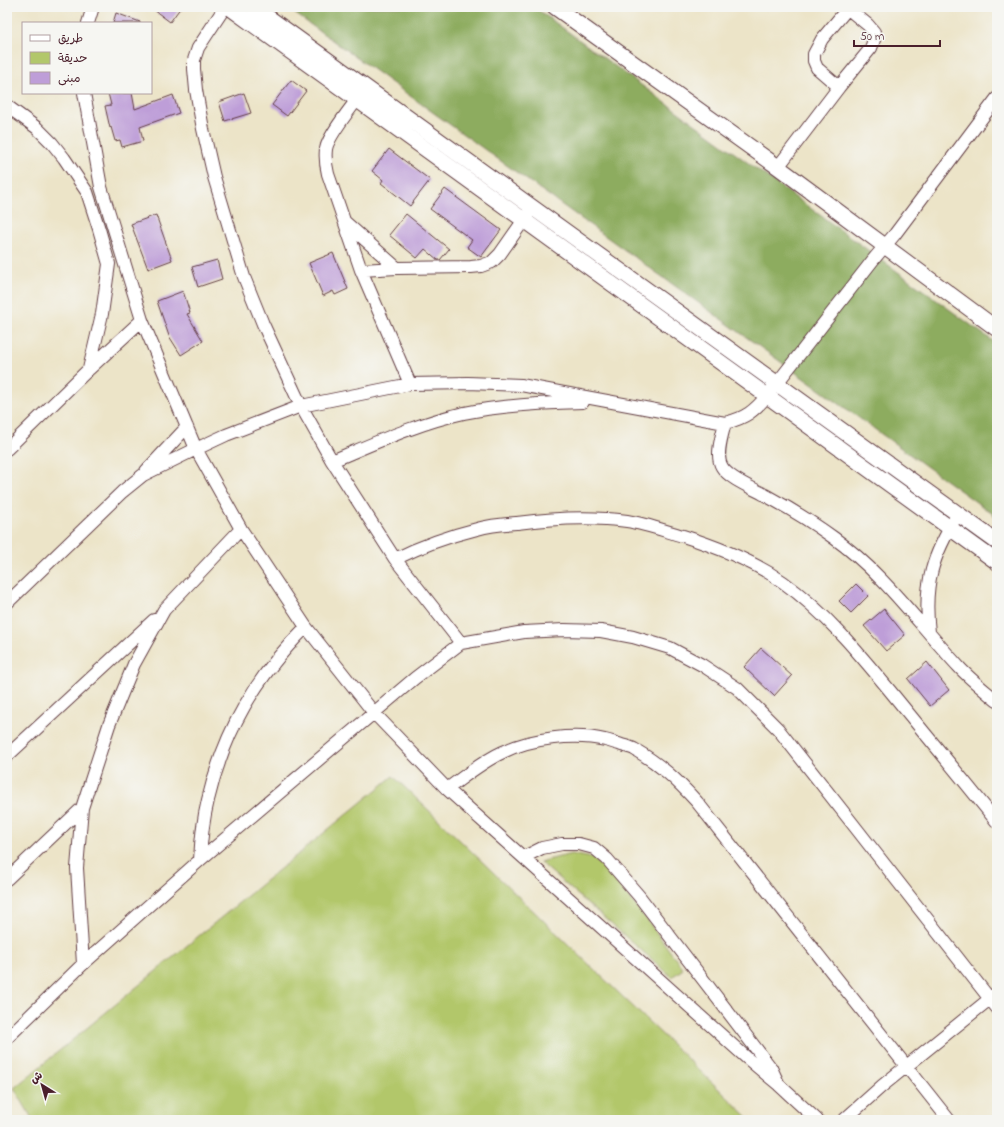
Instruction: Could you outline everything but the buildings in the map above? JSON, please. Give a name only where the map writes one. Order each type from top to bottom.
[{"type":"street","points":[[88,22],[94,7]]},
{"type":"street","points":[[225,7],[198,48],[194,60],[194,70],[203,129],[214,176],[244,277],[263,324],[301,406],[332,461],[395,559],[461,643]]},
{"type":"street","points":[[229,7],[997,562]]},
{"type":"street","points":[[254,7],[997,542]]},
{"type":"street","points":[[555,7],[995,324]]},
{"type":"street","points":[[778,167],[871,48],[874,40],[874,32],[868,25],[847,8],[822,39],[814,54],[814,61],[818,68],[839,87]]},
{"type":"street","points":[[366,88],[334,132],[326,147],[325,160],[328,174],[360,270],[410,384]]},
{"type":"street","points":[[84,94],[101,188],[142,320],[196,449],[241,528],[306,627],[374,713],[447,789],[817,1120]]},
{"type":"street","points":[[142,475],[226,435],[301,406],[410,384],[468,382],[521,384],[726,423],[738,420],[751,412],[777,384],[885,246],[997,98]]},
{"type":"street","points":[[7,106],[37,128],[52,143],[87,192],[109,264],[102,314],[89,369]]},
{"type":"street","points":[[87,192],[101,188]]},
{"type":"street","points":[[360,270],[471,267],[481,266],[492,262],[500,254],[532,207]]},
{"type":"street","points":[[344,221],[397,268]]},
{"type":"street","points":[[109,264],[124,260]]},
{"type":"street","points":[[7,449],[142,320]]},
{"type":"street","points":[[332,461],[422,425],[463,414],[511,406],[561,402],[606,401]]},
{"type":"street","points":[[726,423],[718,456],[721,467],[732,477],[803,517],[835,539],[865,563],[883,581],[959,667],[997,701]]},
{"type":"street","points":[[7,603],[122,492],[142,475],[187,426]]},
{"type":"street","points":[[928,632],[927,605],[930,578],[937,552],[958,514]]},
{"type":"street","points":[[395,559],[439,540],[479,528],[536,520],[570,518],[596,518],[629,521],[702,542],[741,558],[783,582],[822,615],[849,641],[997,822]]},
{"type":"street","points":[[7,756],[164,610],[241,528]]},
{"type":"street","points":[[83,964],[77,868],[82,808],[109,725],[134,664],[164,610]]},
{"type":"street","points":[[200,860],[202,829],[207,800],[227,740],[240,713],[255,688],[287,646],[306,627]]},
{"type":"street","points":[[7,1038],[83,964],[200,860],[415,678],[461,643],[524,632],[564,630],[601,631],[633,637],[670,648],[702,665],[736,688],[778,729],[995,1000],[907,1066],[844,1120]]},
{"type":"street","points":[[447,789],[483,763],[504,751],[528,742],[562,737],[582,737],[604,740],[632,748],[657,764],[674,778],[697,802],[950,1120]]},
{"type":"street","points":[[7,879],[82,808]]},
{"type":"street","points":[[524,857],[542,848],[562,844],[579,844],[594,848],[607,859],[639,896],[771,1068],[779,1085]]},
{"type":"green space","points":[[286,7],[534,7],[997,344],[997,517]]},
{"type":"green space","points":[[393,776],[751,1120],[33,1120],[14,1088]]},
{"type":"green space","points":[[571,854],[592,858],[611,875],[648,921],[683,969],[672,977],[540,862]]}]
